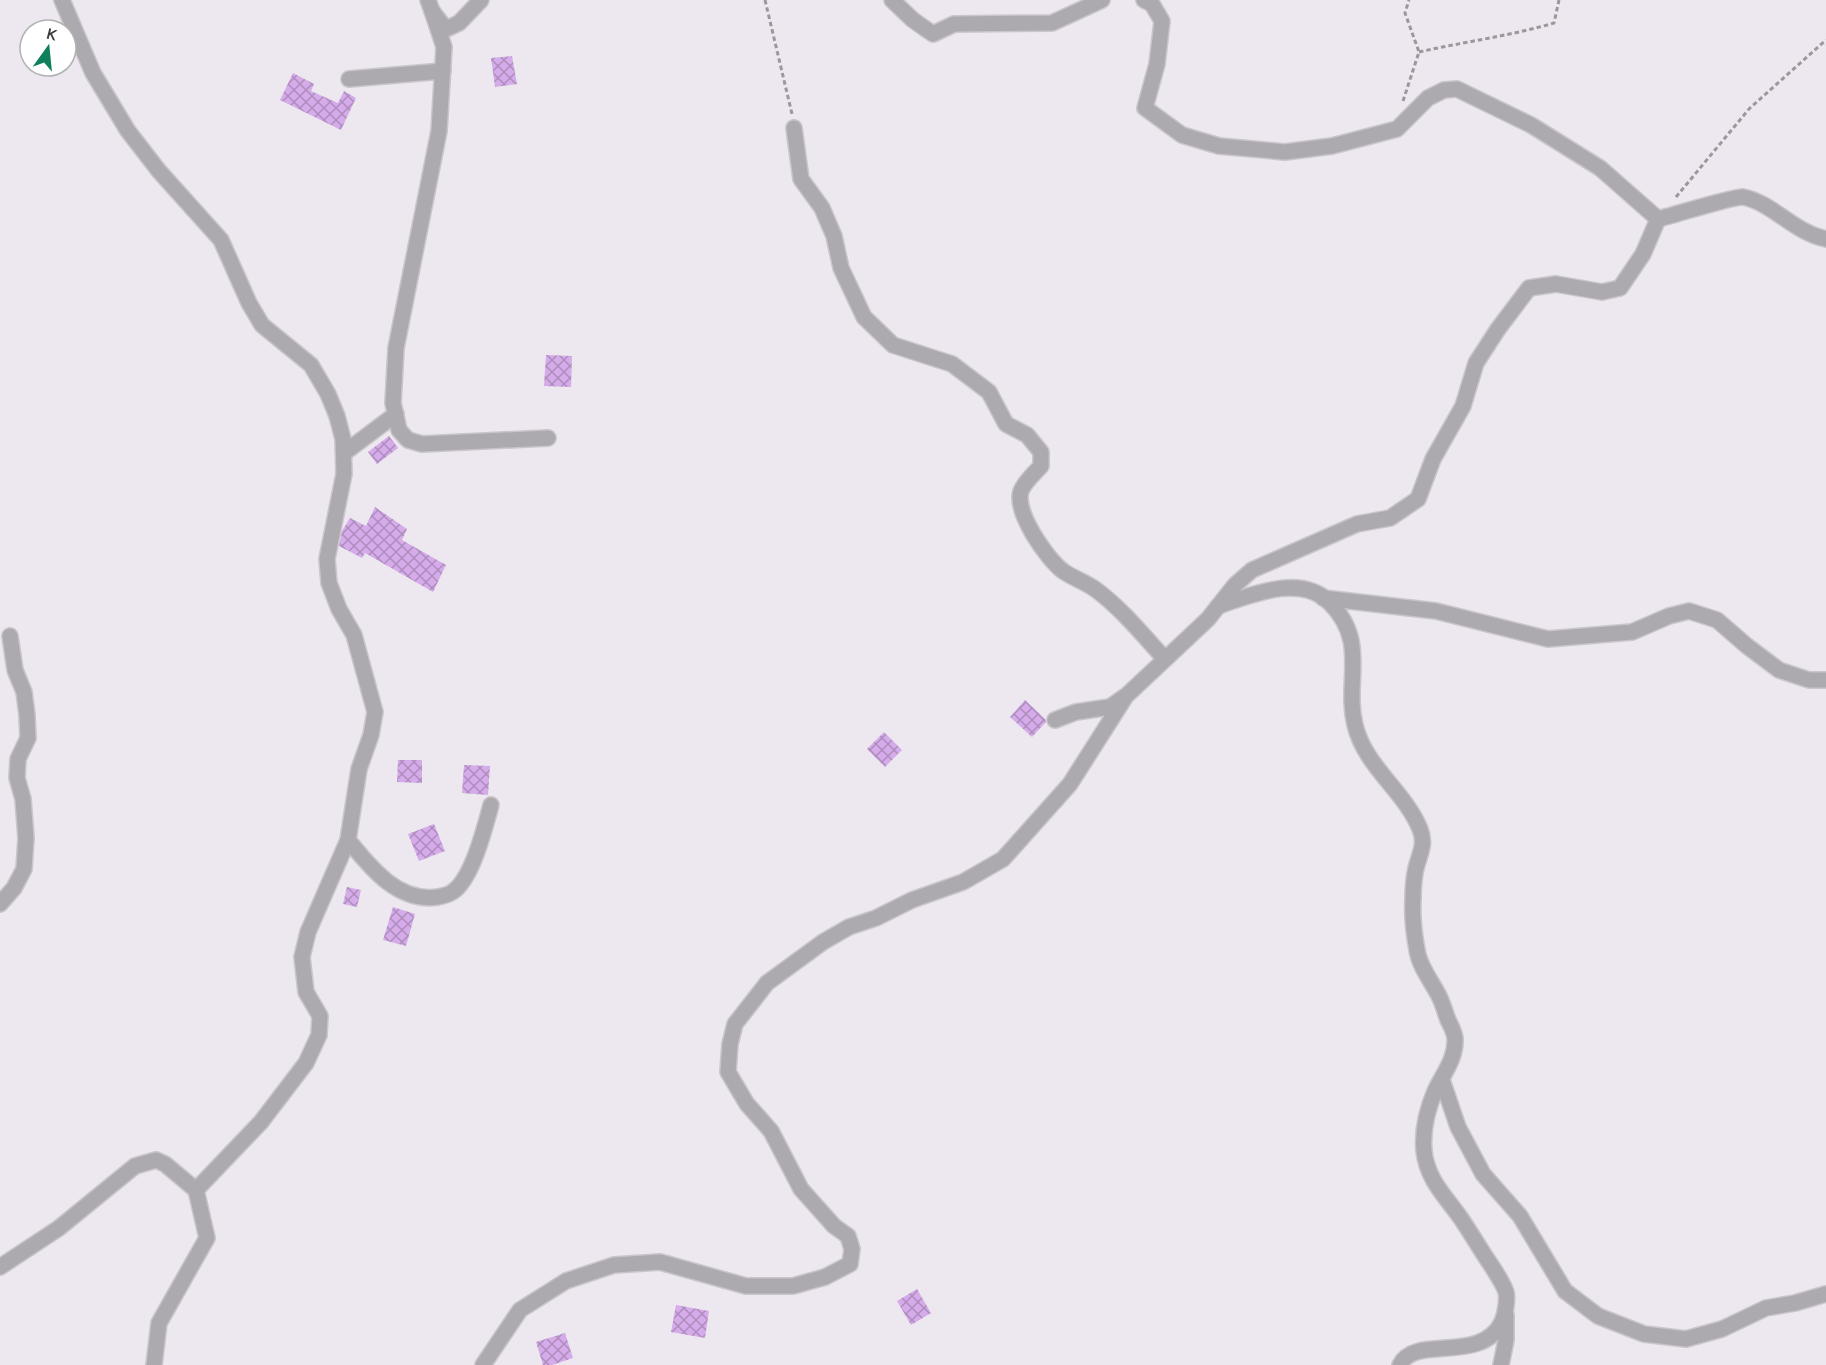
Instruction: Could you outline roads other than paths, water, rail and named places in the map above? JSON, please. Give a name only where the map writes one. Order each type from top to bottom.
[{"type":"street","points":[[62,0],[93,73],[128,131],[159,171],[221,240],[249,303],[262,325],[311,365],[328,394],[337,416],[344,453],[344,474],[327,559],[329,583],[339,609],[354,635],[375,712],[371,735],[359,769],[348,840],[308,932],[302,957],[306,992],[320,1016],[319,1035],[306,1062],[261,1122],[196,1190]]},
{"type":"street","points":[[430,6],[446,29],[459,23],[481,0]]},
{"type":"street","points":[[892,0],[913,20],[933,34],[954,24],[1052,23],[1102,0]]},
{"type":"street","points":[[1144,0],[1152,4],[1162,21],[1157,64],[1145,108],[1182,135],[1219,146],[1285,152],[1332,147],[1397,129],[1428,98],[1444,90],[1457,89],[1531,125],[1599,168],[1658,219]]},
{"type":"street","points":[[430,6],[444,47],[440,131],[396,348],[393,403],[399,430],[408,440],[422,444],[548,438]]},
{"type":"street","points":[[349,79],[443,71]]},
{"type":"street","points":[[794,128],[801,178],[822,208],[834,236],[841,268],[864,317],[893,345],[951,364],[960,370],[989,393],[1006,424],[1028,435],[1041,452],[1041,466],[1029,478],[1021,492],[1026,522],[1036,539],[1061,570],[1095,589],[1164,658]]},
{"type":"street","points":[[1658,219],[1742,197],[1766,207],[1807,234],[1826,239]]},
{"type":"street","points":[[1055,720],[1076,712],[1110,707],[1126,696],[1208,619],[1235,585],[1252,570],[1357,524],[1390,518],[1418,499],[1433,459],[1463,406],[1476,363],[1498,329],[1530,288],[1556,284],[1602,292],[1620,288],[1643,254],[1658,219]]},
{"type":"street","points":[[344,453],[396,414]]},
{"type":"street","points":[[1218,606],[1276,589],[1315,592],[1329,602],[1349,633],[1354,657],[1352,704],[1359,740],[1367,756],[1414,816],[1421,832],[1424,845],[1416,868],[1413,898],[1417,953],[1441,999],[1456,1037],[1452,1059],[1428,1110],[1423,1131],[1426,1168],[1441,1193],[1460,1217],[1507,1293],[1506,1340],[1501,1365]]},
{"type":"street","points":[[1323,598],[1436,610],[1548,639],[1632,632],[1670,616],[1689,611],[1717,620],[1779,670],[1809,680],[1826,680]]},
{"type":"street","points":[[0,904],[14,888],[24,869],[26,838],[22,799],[17,778],[18,759],[28,738],[27,715],[24,692],[15,670],[10,636]]},
{"type":"street","points":[[483,1365],[520,1310],[566,1281],[614,1264],[660,1262],[746,1286],[793,1286],[825,1277],[850,1264],[852,1249],[848,1236],[834,1226],[801,1190],[771,1131],[747,1104],[728,1072],[730,1044],[735,1024],[767,983],[823,942],[849,927],[876,918],[912,900],[963,882],[1003,859],[1070,784],[1126,696]]},
{"type":"street","points":[[348,840],[368,866],[399,890],[424,898],[444,896],[455,891],[472,862],[491,805]]},
{"type":"street","points":[[1442,1080],[1458,1127],[1483,1174],[1520,1216],[1565,1291],[1598,1316],[1644,1334],[1686,1339],[1722,1329],[1766,1308],[1826,1294]]},
{"type":"street","points":[[0,1267],[59,1228],[135,1166],[156,1160],[165,1164],[196,1190],[207,1238],[159,1323],[154,1365]]},
{"type":"street","points":[[0,1255],[26,1250]]},
{"type":"street","points":[[1400,1365],[1402,1359],[1413,1353],[1438,1349],[1462,1350],[1480,1345],[1491,1337],[1502,1323],[1506,1306]]}]
